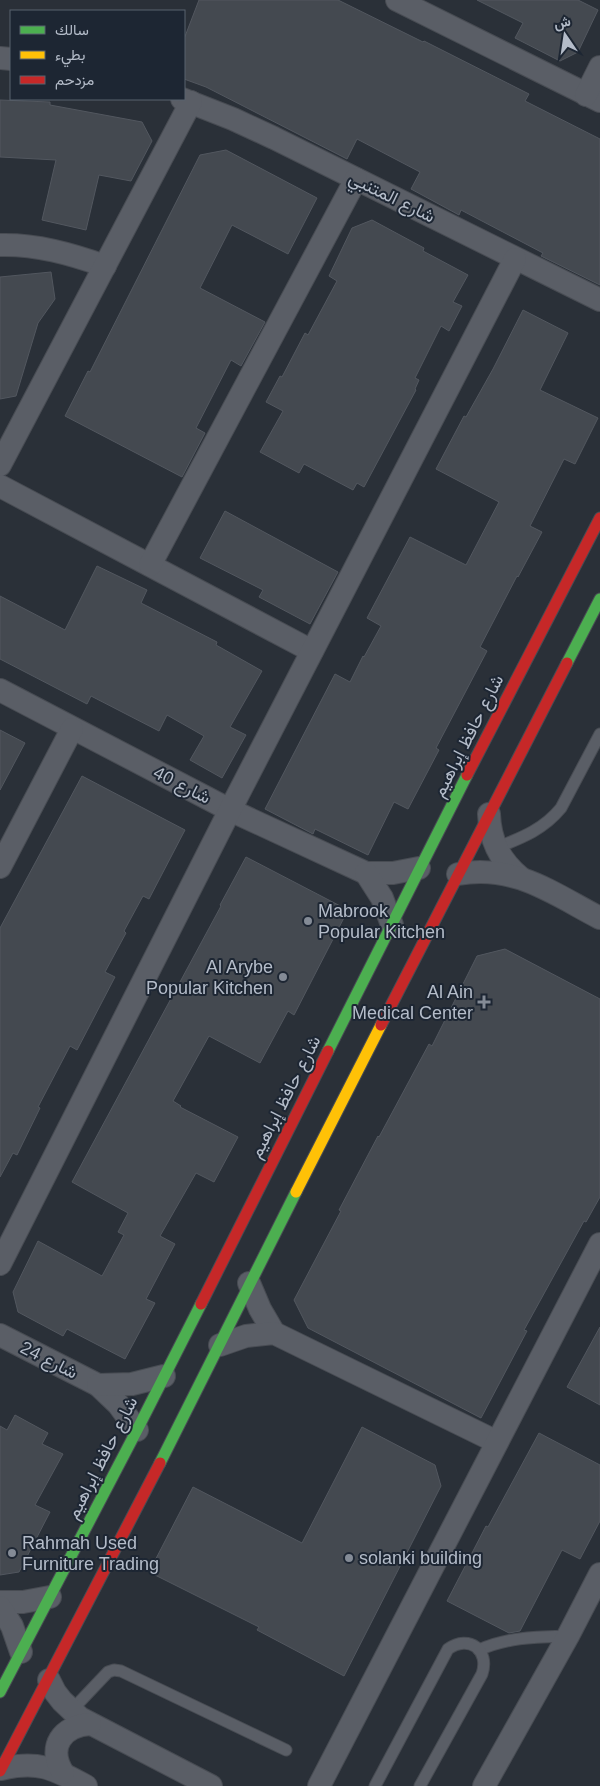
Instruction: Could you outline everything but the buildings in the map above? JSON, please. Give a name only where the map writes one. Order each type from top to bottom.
[{"type":"street","points":[[396,0],[425,6],[593,98],[600,67]]},
{"type":"street","points":[[0,465],[105,266],[186,100]]},
{"type":"street","name":"شارع المتنبي","points":[[186,100],[274,138],[600,300]]},
{"type":"street","points":[[150,565],[356,179]]},
{"type":"street","points":[[0,245],[40,248],[73,255],[105,266]]},
{"type":"street","points":[[0,1264],[230,810],[515,259]]},
{"type":"street","points":[[0,486],[312,651]]},
{"type":"street","name":"شارع حافظ إبراهيم","points":[[0,1692],[137,1430],[392,926],[419,868],[600,518]]},
{"type":"street","points":[[1,1770],[49,1680],[220,1345],[249,1283],[600,599]]},
{"type":"street","name":"شارع 40","points":[[0,690],[230,810],[366,873],[393,873],[419,868]]},
{"type":"street","points":[[0,867],[72,729]]},
{"type":"street","points":[[489,814],[489,826],[496,848],[511,869],[521,878]]},
{"type":"street","points":[[458,874],[496,872],[521,878],[600,918]]},
{"type":"street","points":[[366,873],[382,898],[392,926]]},
{"type":"street","points":[[319,1786],[600,1244]]},
{"type":"street","points":[[249,1283],[260,1309],[274,1333]]},
{"type":"street","points":[[220,1345],[246,1336],[274,1333],[497,1442]]},
{"type":"street","name":"شارع 24","points":[[0,1335],[98,1385],[118,1404],[137,1430]]},
{"type":"street","name":"شارع 24","points":[[98,1385],[132,1384],[164,1376]]},
{"type":"street","points":[[484,1786],[568,1636],[600,1574]]},
{"type":"street","points":[[0,1602],[23,1602],[50,1597]]},
{"type":"street","points":[[0,1607],[12,1626],[20,1652]]},
{"type":"street","points":[[49,1680],[55,1692],[71,1710],[90,1724],[211,1786]]},
{"type":"street","points":[[63,1773],[56,1757],[60,1740],[65,1732],[90,1724]]},
{"type":"street","points":[[1,1770],[17,1765],[33,1765],[63,1773],[86,1786]]},
{"type":"lane","points":[[496,848],[529,835],[554,816],[561,808],[600,734]]},
{"type":"lane","points":[[479,1650],[496,1643],[518,1638],[568,1636]]},
{"type":"lane","points":[[375,1786],[448,1649],[456,1644],[472,1645],[484,1657],[482,1674],[420,1786]]},
{"type":"lane","points":[[71,1710],[103,1676],[114,1670],[121,1671],[286,1750]]},
{"type":"traffic: fast","points":[[567,663],[600,599]]},
{"type":"traffic: fast","points":[[328,1051],[467,775]]},
{"type":"traffic: fast","points":[[160,1463],[296,1192]]},
{"type":"traffic: fast","points":[[0,1692],[201,1304]]},
{"type":"traffic: slow","points":[[296,1192],[381,1025]]},
{"type":"traffic: jam","points":[[467,775],[600,518]]},
{"type":"traffic: jam","points":[[381,1025],[567,663]]},
{"type":"traffic: jam","points":[[201,1304],[328,1051]]},
{"type":"traffic: jam","points":[[0,1771],[160,1463]]},
{"type":"place","name":"Mabrook Popular Kitchen","points":[[308,921]]},
{"type":"place","name":"Al Arybe Popular Kitchen","points":[[283,977]]},
{"type":"place","name":"Al Ain Medical Center","points":[[484,1002]]},
{"type":"place","name":"Rahmah Used Furniture Trading","points":[[12,1553]]},
{"type":"place","name":"solanki building","points":[[349,1558]]}]
